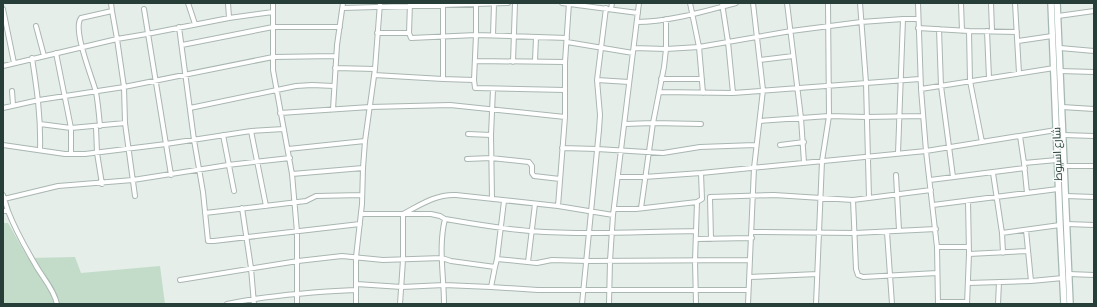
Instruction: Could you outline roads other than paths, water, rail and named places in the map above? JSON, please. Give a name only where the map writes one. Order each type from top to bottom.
[{"type":"street","points":[[111,3],[124,87],[125,123],[135,196]]},
{"type":"street","points":[[188,3],[195,24]]},
{"type":"street","points":[[228,3],[228,18]]},
{"type":"street","points":[[274,3],[273,70],[280,114],[290,158],[295,203],[298,261],[297,304]]},
{"type":"street","points":[[476,3],[474,80],[474,86],[476,88],[565,90]]},
{"type":"street","points":[[333,109],[336,56],[343,5],[507,3]]},
{"type":"street","points":[[513,62],[515,3]]},
{"type":"street","points":[[562,3],[638,13]]},
{"type":"street","points":[[558,206],[569,3]]},
{"type":"street","points":[[611,9],[612,3]]},
{"type":"street","points":[[609,304],[613,215],[639,3]]},
{"type":"street","points":[[690,3],[699,47],[703,93]]},
{"type":"street","points":[[637,22],[652,22],[736,3]]},
{"type":"street","points":[[748,304],[755,145],[760,121],[763,90],[753,3]]},
{"type":"street","points":[[787,3],[802,118],[804,163]]},
{"type":"street","points":[[816,304],[822,162],[829,116],[830,86],[828,3]]},
{"type":"street","points":[[860,3],[866,83],[869,198]]},
{"type":"street","points":[[918,3],[920,79],[926,151],[936,229],[938,303],[967,303],[969,254],[968,201]]},
{"type":"street","points":[[961,3],[962,31]]},
{"type":"street","points":[[991,3],[992,31]]},
{"type":"street","points":[[1015,3],[1019,73]]},
{"type":"street","name":"شارع اسيوط","points":[[1051,3],[1064,304]]},
{"type":"street","name":"شارع اسيوط","points":[[1057,3],[1070,304]]},
{"type":"street","points":[[410,4],[409,33],[410,37],[413,38],[476,35],[536,37],[567,40],[601,48],[633,53]]},
{"type":"street","points":[[443,4],[443,78]]},
{"type":"street","points":[[493,35],[494,4]]},
{"type":"street","points":[[356,304],[356,257],[362,214],[365,141],[375,69],[379,5]]},
{"type":"street","points":[[723,5],[733,92]]},
{"type":"street","points":[[582,304],[600,115],[598,80],[606,8]]},
{"type":"street","points":[[144,9],[171,175]]},
{"type":"street","points":[[3,10],[14,63]]},
{"type":"street","points":[[102,184],[97,153],[98,126],[95,92],[82,47],[78,26],[80,19],[95,14],[112,11]]},
{"type":"street","points":[[1058,16],[1094,11]]},
{"type":"street","points":[[3,66],[117,39],[228,18],[273,12]]},
{"type":"street","points":[[640,208],[666,49],[666,19]]},
{"type":"street","points":[[898,153],[902,81],[903,19]]},
{"type":"street","points":[[634,48],[666,49],[699,47],[829,26],[861,22],[918,19]]},
{"type":"street","points":[[36,26],[44,56]]},
{"type":"street","points":[[180,27],[194,140],[203,192],[208,241],[360,224]]},
{"type":"street","points":[[182,45],[273,27],[340,27]]},
{"type":"street","points":[[918,28],[969,32],[1017,32]]},
{"type":"street","points":[[939,29],[940,86],[950,147],[953,177]]},
{"type":"street","points":[[987,31],[989,78]]},
{"type":"street","points":[[969,32],[970,81],[982,142]]},
{"type":"street","points":[[377,33],[409,33]]},
{"type":"street","points":[[3,36],[8,35]]},
{"type":"street","points":[[1018,41],[1052,36]]},
{"type":"street","points":[[535,61],[536,37]]},
{"type":"street","points":[[1060,48],[1094,51]]},
{"type":"street","points":[[56,53],[71,128],[72,154]]},
{"type":"street","points":[[3,108],[65,95],[124,87],[273,57],[336,56]]},
{"type":"street","points":[[760,60],[793,56]]},
{"type":"street","points":[[32,58],[39,100],[40,150]]},
{"type":"street","points":[[475,61],[565,62]]},
{"type":"street","points":[[335,68],[375,69]]},
{"type":"street","points":[[921,89],[1054,68]]},
{"type":"street","points":[[1060,71],[1094,72]]},
{"type":"street","points":[[374,75],[474,80]]},
{"type":"street","points":[[661,79],[702,79]]},
{"type":"street","points":[[659,92],[733,92],[920,79]]},
{"type":"street","points":[[598,80],[629,82]]},
{"type":"street","points":[[190,108],[305,85],[334,86]]},
{"type":"street","points":[[492,199],[491,158],[493,89]]},
{"type":"street","points":[[12,91],[13,105]]},
{"type":"street","points":[[280,114],[333,109],[450,106],[564,117]]},
{"type":"street","points":[[1062,107],[1094,109]]},
{"type":"street","points":[[760,121],[829,116],[923,116]]},
{"type":"street","points":[[40,124],[71,128],[125,123]]},
{"type":"street","points":[[625,124],[701,124]]},
{"type":"street","points":[[3,145],[72,154],[97,153],[194,140],[223,134],[284,129]]},
{"type":"street","points":[[618,177],[644,177],[701,173],[926,151],[1056,130]]},
{"type":"street","points":[[252,131],[266,206]]},
{"type":"street","points":[[223,134],[234,191]]},
{"type":"street","points":[[468,134],[492,135]]},
{"type":"street","points":[[1063,135],[1094,136]]},
{"type":"street","points":[[1020,136],[1027,193]]},
{"type":"street","points":[[288,149],[365,141]]},
{"type":"street","points":[[780,145],[804,142]]},
{"type":"street","points":[[562,148],[663,153],[700,147],[755,145]]},
{"type":"street","points":[[57,304],[53,292],[35,264],[13,222],[4,197],[58,186],[102,184],[171,175],[228,165],[290,158]]},
{"type":"street","points":[[467,159],[491,158],[529,162],[532,166],[532,173],[534,176],[560,179]]},
{"type":"street","points":[[930,180],[993,173],[1057,160]]},
{"type":"street","points":[[1064,166],[1094,166]]},
{"type":"street","points":[[292,174],[363,168]]},
{"type":"street","points":[[701,173],[702,200]]},
{"type":"street","points":[[993,173],[998,197],[1003,253]]},
{"type":"street","points":[[896,175],[899,230]]},
{"type":"street","points":[[933,205],[1058,189]]},
{"type":"street","points":[[614,208],[640,208],[696,202],[710,198],[752,195],[820,197],[853,200],[931,190]]},
{"type":"street","points":[[205,213],[295,203],[308,201],[316,196],[362,195]]},
{"type":"street","points":[[403,214],[430,200],[446,195],[456,195],[558,206],[613,215]]},
{"type":"street","points":[[1066,196],[1094,197]]},
{"type":"street","points":[[710,198],[711,239]]},
{"type":"street","points":[[853,200],[856,269],[858,275],[863,277],[937,273]]},
{"type":"street","points":[[491,287],[497,259],[504,201]]},
{"type":"street","points":[[696,202],[696,304]]},
{"type":"street","points":[[528,262],[536,204]]},
{"type":"street","points":[[242,208],[251,268],[254,304]]},
{"type":"street","points":[[3,211],[8,211]]},
{"type":"street","points":[[362,214],[434,214],[445,219],[501,229],[532,232],[589,233],[696,231]]},
{"type":"street","points":[[400,304],[403,260],[403,214]]},
{"type":"street","points":[[444,304],[441,239],[445,219]]},
{"type":"street","points":[[1002,233],[1060,224]]},
{"type":"street","points":[[1067,224],[1094,225]]},
{"type":"street","points":[[752,232],[855,233],[936,229]]},
{"type":"street","points":[[1026,230],[1031,281]]},
{"type":"street","points":[[887,232],[892,304]]},
{"type":"street","points":[[696,239],[752,238]]},
{"type":"street","points":[[937,247],[969,247]]},
{"type":"street","points":[[969,254],[1028,251]]},
{"type":"street","points":[[180,280],[298,261],[344,256],[383,260],[442,258],[451,261],[495,268]]},
{"type":"street","points":[[497,259],[537,263],[552,260],[750,260]]},
{"type":"street","points":[[750,276],[817,274]]},
{"type":"street","points":[[1069,274],[1094,275]]},
{"type":"street","points":[[968,283],[1031,281],[1063,278]]},
{"type":"street","points":[[998,304],[999,282]]},
{"type":"street","points":[[356,284],[402,287],[444,285],[538,290],[748,290]]},
{"type":"street","points":[[227,304],[254,298],[297,293],[356,290]]}]
